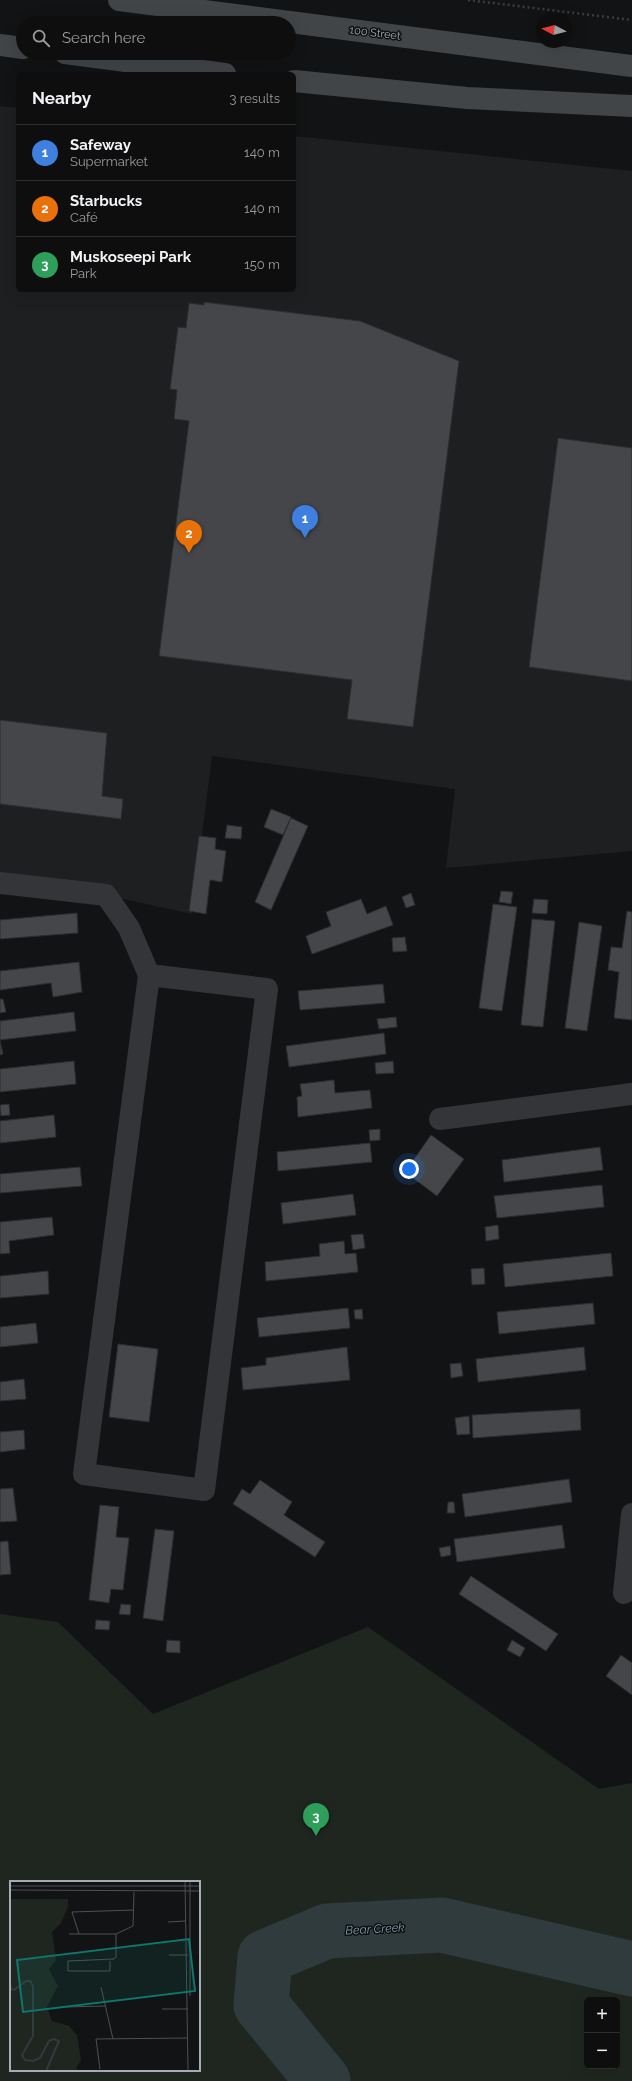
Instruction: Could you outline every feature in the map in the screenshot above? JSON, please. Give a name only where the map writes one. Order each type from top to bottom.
[{"type":"main road","name":"100 Street","points":[[119,0],[192,16]]},
{"type":"main road","name":"100 Street","points":[[296,28],[632,66]]},
{"type":"main road","points":[[0,45],[16,47]]},
{"type":"main road","points":[[136,60],[186,65],[216,72]]},
{"type":"main road","points":[[296,81],[467,98],[632,106]]},
{"type":"street","points":[[0,884],[106,895],[129,928],[149,975],[84,1474],[204,1490],[267,988],[149,975]]},
{"type":"street","points":[[440,1119],[632,1094]]},
{"type":"street","points":[[624,1593],[632,1514]]},
{"type":"path","points":[[468,0],[632,20]]},
{"type":"shaded area","points":[[0,106],[16,108],[16,292],[296,292],[296,136],[632,171],[632,851],[446,868],[455,789],[212,756],[192,914],[106,895],[0,883]]},
{"type":"shaded area","points":[[0,1614],[58,1622],[153,1714],[368,1627],[599,1789],[632,1783],[632,2081],[0,2081]]},
{"type":"building","points":[[204,302],[360,321],[459,361],[413,727],[347,719],[352,680],[159,656],[189,421],[174,419],[177,390],[170,389],[178,327],[186,328],[189,303],[204,305]]},
{"type":"building","points":[[558,438],[632,448],[632,681],[529,667]]},
{"type":"building","points":[[0,720],[107,733],[102,796],[123,799],[121,819],[0,804]]},
{"type":"building","points":[[271,809],[291,817],[283,835],[264,827]]},
{"type":"building","points":[[291,818],[308,826],[271,910],[255,902]]},
{"type":"building","points":[[227,825],[242,827],[241,839],[225,838]]},
{"type":"building","points":[[199,836],[216,838],[215,849],[226,851],[222,882],[210,880],[206,914],[189,911]]},
{"type":"building","points":[[501,891],[513,892],[511,904],[499,902]]},
{"type":"building","points":[[411,893],[415,905],[406,908],[402,897]]},
{"type":"building","points":[[361,899],[367,914],[386,906],[393,925],[312,954],[306,936],[331,926],[326,912]]},
{"type":"building","points":[[534,899],[548,900],[547,914],[532,913]]},
{"type":"building","points":[[493,904],[517,907],[502,1011],[479,1008]]},
{"type":"building","points":[[627,911],[632,912],[632,1020],[614,1018],[619,972],[608,970],[611,947],[622,948]]},
{"type":"building","points":[[77,913],[78,933],[0,939],[0,920]]},
{"type":"building","points":[[532,919],[555,921],[543,1027],[521,1025]]},
{"type":"building","points":[[579,922],[602,926],[587,1031],[565,1028]]},
{"type":"building","points":[[405,937],[407,951],[393,952],[392,938]]},
{"type":"building","points":[[79,962],[82,992],[53,997],[51,983],[0,990],[0,971]]},
{"type":"building","points":[[383,984],[385,1003],[300,1010],[298,991]]},
{"type":"building","points":[[0,999],[3,999],[6,1012],[0,1013]]},
{"type":"building","points":[[74,1012],[76,1031],[0,1040],[0,1021]]},
{"type":"building","points":[[396,1017],[397,1027],[379,1029],[377,1019]]},
{"type":"building","points":[[384,1033],[386,1054],[289,1067],[286,1046]]},
{"type":"building","points":[[0,1041],[3,1054],[0,1055]]},
{"type":"building","points":[[74,1061],[76,1084],[0,1092],[0,1069]]},
{"type":"building","points":[[393,1061],[394,1073],[376,1074],[375,1063]]},
{"type":"building","points":[[334,1080],[335,1093],[370,1090],[372,1108],[298,1117],[297,1097],[302,1096],[300,1084]]},
{"type":"building","points":[[9,1104],[10,1115],[1,1116],[0,1105]]},
{"type":"building","points":[[54,1115],[56,1137],[0,1143],[0,1121]]},
{"type":"building","points":[[380,1129],[380,1140],[370,1141],[369,1130]]},
{"type":"building","points":[[431,1135],[464,1159],[437,1196],[405,1172]]},
{"type":"building","points":[[370,1143],[372,1162],[278,1171],[277,1152]]},
{"type":"building","points":[[600,1147],[603,1170],[504,1182],[502,1160]]},
{"type":"building","points":[[80,1167],[82,1186],[0,1193],[0,1174]]},
{"type":"building","points":[[602,1185],[604,1207],[497,1218],[494,1196]]},
{"type":"building","points":[[353,1194],[356,1215],[283,1224],[281,1203]]},
{"type":"building","points":[[52,1217],[54,1235],[9,1241],[10,1253],[0,1254],[0,1222]]},
{"type":"building","points":[[498,1225],[499,1239],[486,1241],[485,1227]]},
{"type":"building","points":[[363,1234],[365,1248],[353,1250],[351,1235]]},
{"type":"building","points":[[344,1241],[345,1254],[356,1253],[358,1272],[266,1281],[265,1262],[320,1256],[319,1244]]},
{"type":"building","points":[[611,1253],[613,1276],[505,1287],[503,1264]]},
{"type":"building","points":[[484,1268],[485,1284],[472,1285],[471,1269]]},
{"type":"building","points":[[48,1271],[49,1294],[0,1298],[0,1276]]},
{"type":"building","points":[[593,1303],[595,1324],[499,1334],[497,1312]]},
{"type":"building","points":[[348,1308],[350,1328],[259,1337],[257,1318]]},
{"type":"building","points":[[362,1309],[363,1319],[355,1319],[354,1310]]},
{"type":"building","points":[[36,1323],[38,1343],[0,1347],[0,1327]]},
{"type":"building","points":[[118,1344],[158,1349],[149,1422],[109,1417]]},
{"type":"building","points":[[347,1347],[350,1380],[243,1390],[241,1368],[266,1365],[266,1358]]},
{"type":"building","points":[[584,1347],[586,1370],[478,1382],[476,1359]]},
{"type":"building","points":[[461,1363],[463,1376],[451,1378],[450,1364]]},
{"type":"building","points":[[24,1379],[26,1399],[0,1401],[0,1382]]},
{"type":"building","points":[[580,1409],[581,1430],[473,1438],[472,1415]]},
{"type":"building","points":[[469,1416],[470,1434],[457,1435],[455,1418]]},
{"type":"building","points":[[24,1430],[25,1449],[0,1452],[0,1432]]},
{"type":"building","points":[[569,1479],[572,1502],[465,1517],[462,1494]]},
{"type":"building","points":[[260,1480],[292,1502],[284,1515],[325,1542],[315,1557],[233,1504],[242,1489],[250,1494]]},
{"type":"building","points":[[13,1488],[17,1521],[0,1522],[0,1489]]},
{"type":"building","points":[[448,1502],[454,1502],[455,1513],[447,1513]]},
{"type":"building","points":[[100,1505],[119,1507],[116,1537],[129,1538],[123,1590],[111,1589],[109,1603],[89,1600]]},
{"type":"building","points":[[562,1525],[565,1548],[457,1562],[454,1539]]},
{"type":"building","points":[[155,1529],[174,1531],[163,1621],[143,1618]]},
{"type":"building","points":[[8,1541],[11,1574],[0,1575],[0,1542]]},
{"type":"building","points":[[450,1546],[451,1555],[441,1557],[439,1548]]},
{"type":"building","points":[[471,1576],[558,1634],[546,1651],[459,1594]]},
{"type":"building","points":[[121,1604],[131,1605],[130,1615],[119,1614]]},
{"type":"building","points":[[96,1620],[110,1621],[109,1630],[95,1629]]},
{"type":"building","points":[[167,1640],[180,1641],[180,1653],[166,1652]]},
{"type":"building","points":[[512,1640],[525,1648],[520,1657],[507,1650]]},
{"type":"building","points":[[621,1655],[632,1663],[632,1695],[606,1676]]},
{"type":"waterway","name":"Bear Creek","points":[[323,2081],[261,2005],[265,1957],[327,1931],[442,1925],[632,1969]]},
{"type":"place","name":"Safeway","points":[[305,538]]},
{"type":"place","name":"Starbucks","points":[[189,553]]},
{"type":"place","name":"Muskoseepi Park","points":[[316,1836]]}]
